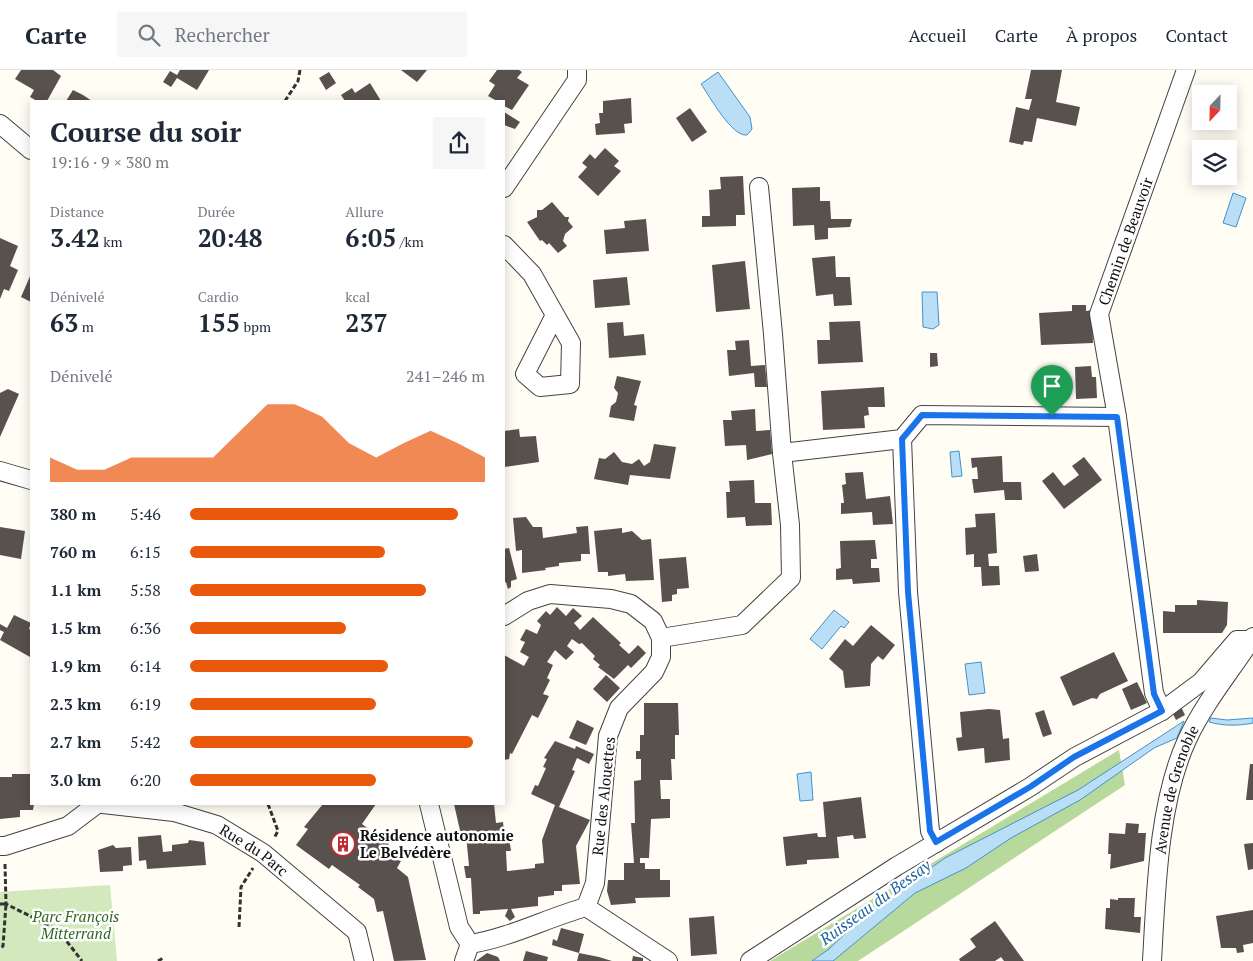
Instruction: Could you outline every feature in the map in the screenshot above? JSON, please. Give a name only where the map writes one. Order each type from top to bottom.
[{"type":"street","points":[[505,187],[577,80],[577,70]]},
{"type":"street","name":"Chemin de Beauvoir","points":[[1162,711],[1153,685],[1117,417],[1099,314],[1186,70]]},
{"type":"street","points":[[0,124],[30,149]]},
{"type":"street","points":[[505,615],[528,602],[550,594],[611,599],[631,604],[653,621],[661,638],[742,625],[791,578],[790,526],[759,187]]},
{"type":"street","points":[[505,246],[532,274],[555,315]]},
{"type":"street","points":[[936,842],[930,831],[908,592],[902,439],[922,415],[1117,417]]},
{"type":"street","points":[[782,453],[902,439]]},
{"type":"street","points":[[0,471],[30,480]]},
{"type":"street","name":"Rue des Alouettes","points":[[586,907],[594,883],[608,736],[619,708],[654,672],[660,657],[661,638]]},
{"type":"street","points":[[750,961],[936,842],[1030,787],[1074,757],[1162,711],[1201,682],[1237,640],[1252,639]]},
{"type":"street","name":"Avenue de Grenoble","points":[[1152,961],[1156,883],[1168,806],[1178,767],[1187,740],[1205,707],[1252,639]]},
{"type":"street","points":[[2,846],[68,826],[96,805]]},
{"type":"street","name":"Rue du Parc","points":[[112,805],[174,812],[216,825],[256,848],[357,932],[364,961]]},
{"type":"street","points":[[430,805],[459,927],[470,944]]},
{"type":"street","points":[[470,944],[490,941],[552,917],[586,907],[668,961]]},
{"type":"street","points":[[464,961],[470,944]]},
{"type":"path","points":[[287,100],[298,81],[300,70]]},
{"type":"path","points":[[0,949],[3,946],[6,904],[2,846]]},
{"type":"path","points":[[0,904],[6,904],[58,930],[82,961]]},
{"type":"path","points":[[158,961],[163,958]]},
{"type":"green space","points":[[1119,750],[1125,785],[858,961],[770,961]]},
{"type":"green space","name":"Parc François Mitterrand","points":[[110,885],[117,961],[0,961],[0,892]]},
{"type":"water","points":[[718,72],[750,117],[752,129],[747,135],[741,134],[728,123],[701,84]]},
{"type":"water","points":[[1233,193],[1246,198],[1236,227],[1223,223]]},
{"type":"water","points":[[922,292],[937,292],[939,325],[933,329],[923,327]]},
{"type":"water","points":[[959,451],[962,476],[952,477],[950,452]]},
{"type":"water","points":[[834,610],[849,622],[844,628],[841,626],[822,649],[810,639]]},
{"type":"water","points":[[981,662],[985,693],[969,695],[965,664]]},
{"type":"water","points":[[1211,718],[1227,720],[1253,718],[1253,723],[1237,725],[1220,724],[1209,722]]},
{"type":"water","points":[[1184,721],[1177,738],[1154,748],[1080,800],[1011,838],[966,868],[915,893],[833,961],[812,961],[829,949],[868,912],[945,858],[1078,790]]},
{"type":"water","points":[[811,772],[813,800],[800,801],[797,774]]},
{"type":"building","points":[[21,70],[53,70],[61,76],[48,100],[35,100],[30,97],[34,90],[15,79]]},
{"type":"building","points":[[180,70],[209,70],[197,90],[177,78],[171,87],[163,82],[170,71],[177,75]]},
{"type":"building","points":[[401,70],[427,70],[417,82]]},
{"type":"building","points":[[497,70],[519,70],[522,72],[517,78],[529,85],[512,110],[505,106],[505,100],[495,100],[488,96],[495,85],[489,81]]},
{"type":"building","points":[[1031,70],[1062,70],[1056,102],[1080,107],[1076,126],[1037,118],[1032,142],[1024,141],[1023,145],[1009,142],[1016,107],[1029,110],[1032,99],[1025,99]]},
{"type":"building","points":[[329,72],[336,83],[326,90],[319,78]]},
{"type":"building","points":[[370,83],[380,100],[344,100],[341,95],[352,88],[355,93]]},
{"type":"building","points":[[73,90],[90,100],[67,100]]},
{"type":"building","points":[[631,98],[632,123],[624,124],[625,133],[596,135],[595,124],[600,123],[599,113],[603,113],[603,101]]},
{"type":"building","points":[[690,108],[707,132],[692,142],[676,118]]},
{"type":"building","points":[[505,113],[520,122],[515,129],[505,125]]},
{"type":"building","points":[[605,148],[619,161],[614,166],[621,171],[598,196],[578,177],[587,167],[582,163],[590,154],[595,159]]},
{"type":"building","points":[[743,176],[745,215],[736,215],[736,226],[702,227],[702,216],[710,216],[709,190],[721,189],[720,177]]},
{"type":"building","points":[[820,187],[820,201],[830,201],[831,219],[852,219],[850,227],[828,228],[828,239],[815,240],[814,225],[793,226],[792,188]]},
{"type":"building","points":[[552,202],[565,217],[569,217],[568,221],[573,227],[565,234],[563,241],[567,246],[558,253],[549,243],[547,245],[542,240],[540,241],[527,222],[537,217],[537,210],[542,210]]},
{"type":"building","points":[[646,219],[649,251],[606,254],[604,230],[625,228],[624,221]]},
{"type":"building","points":[[0,238],[18,246],[10,266],[18,270],[9,291],[4,289],[0,299]]},
{"type":"building","points":[[835,256],[836,277],[850,277],[852,305],[834,306],[833,294],[816,296],[812,258]]},
{"type":"building","points":[[745,261],[750,309],[716,312],[712,265]]},
{"type":"building","points":[[30,276],[30,302],[21,297]]},
{"type":"building","points":[[627,277],[630,305],[595,308],[593,280]]},
{"type":"building","points":[[1072,305],[1086,305],[1086,311],[1092,310],[1093,343],[1041,345],[1039,313],[1072,311]]},
{"type":"building","points":[[860,321],[863,362],[818,364],[817,340],[830,340],[829,322]]},
{"type":"building","points":[[623,322],[624,336],[644,334],[646,355],[609,358],[607,323]]},
{"type":"building","points":[[749,340],[751,366],[765,365],[767,387],[755,387],[754,373],[729,376],[727,350],[736,350],[735,341]]},
{"type":"building","points":[[930,353],[937,353],[938,366],[930,367]]},
{"type":"building","points":[[1091,366],[1092,377],[1096,377],[1097,398],[1076,399],[1075,367]]},
{"type":"building","points":[[617,376],[641,381],[634,405],[637,406],[634,421],[609,417],[611,406],[616,402],[618,393],[614,388]]},
{"type":"building","points":[[884,387],[885,407],[868,407],[869,415],[864,416],[865,428],[823,430],[821,391]]},
{"type":"building","points":[[8,389],[19,394],[0,437],[0,393]]},
{"type":"building","points":[[755,409],[756,431],[770,430],[772,454],[747,460],[746,445],[725,446],[723,420],[732,420],[731,411]]},
{"type":"building","points":[[519,429],[520,437],[536,436],[539,462],[505,467],[505,431]]},
{"type":"building","points":[[654,444],[676,447],[670,479],[630,475],[628,485],[594,479],[599,458],[605,459],[614,452],[622,462],[632,464],[639,459],[644,466],[650,462]]},
{"type":"building","points":[[1002,456],[1003,482],[1021,482],[1022,500],[1005,500],[1004,490],[974,493],[972,479],[978,479],[977,467],[972,468],[971,458]]},
{"type":"building","points":[[1084,457],[1102,480],[1064,509],[1042,481],[1053,472],[1064,486],[1079,475],[1072,466]]},
{"type":"building","points":[[863,472],[866,499],[890,496],[893,524],[873,525],[872,512],[841,514],[841,503],[844,503],[842,485],[846,484],[845,473]]},
{"type":"building","points":[[754,480],[755,503],[771,503],[772,525],[746,526],[745,517],[727,518],[726,492],[730,492],[729,481]]},
{"type":"building","points":[[995,513],[997,553],[988,554],[989,566],[999,566],[1000,585],[982,586],[981,567],[974,567],[974,554],[966,555],[965,528],[976,527],[975,514]]},
{"type":"building","points":[[526,517],[533,527],[542,527],[543,538],[577,533],[576,527],[588,526],[590,554],[581,554],[581,561],[559,563],[559,566],[545,568],[546,570],[522,573],[522,550],[516,551],[513,518]]},
{"type":"building","points":[[0,527],[25,531],[21,559],[0,555]]},
{"type":"building","points":[[622,528],[622,533],[632,531],[642,540],[651,539],[654,580],[626,581],[625,574],[608,576],[608,572],[598,572],[594,531]]},
{"type":"building","points":[[875,540],[877,559],[871,559],[871,568],[879,568],[880,582],[853,584],[852,579],[836,580],[836,569],[841,568],[840,541]]},
{"type":"building","points":[[509,548],[517,579],[511,581],[511,587],[508,589],[505,582],[505,549]]},
{"type":"building","points":[[1037,554],[1039,571],[1025,572],[1023,556]]},
{"type":"building","points":[[686,557],[689,588],[677,589],[677,594],[672,595],[672,601],[662,602],[659,559]]},
{"type":"building","points":[[1197,600],[1228,602],[1227,625],[1222,633],[1163,633],[1163,611],[1175,612],[1175,605],[1197,605]]},
{"type":"building","points":[[557,607],[566,616],[573,608],[582,616],[574,623],[580,630],[593,617],[621,643],[619,645],[629,654],[638,645],[646,653],[631,668],[628,665],[614,679],[598,667],[600,665],[593,659],[595,656],[582,643],[579,644],[572,639],[567,646],[574,652],[566,660],[555,650],[547,662],[553,665],[547,678],[550,680],[543,694],[549,696],[538,718],[532,715],[512,754],[510,753],[509,759],[505,760],[505,656],[524,666],[529,657],[520,652],[525,642],[520,640],[526,629],[537,634],[541,625],[537,621],[546,611],[550,615]]},
{"type":"building","points":[[14,615],[30,623],[30,657],[0,640],[4,632],[0,630],[0,624],[7,628]]},
{"type":"building","points":[[871,625],[895,645],[883,660],[878,656],[871,664],[870,686],[845,688],[843,671],[829,659],[845,639],[853,646]]},
{"type":"building","points":[[1114,652],[1128,681],[1100,694],[1097,699],[1092,698],[1073,706],[1060,677]]},
{"type":"building","points":[[606,675],[620,688],[607,702],[593,689]]},
{"type":"building","points":[[1137,682],[1147,703],[1131,710],[1122,689]]},
{"type":"building","points":[[644,703],[678,703],[679,735],[675,735],[675,759],[671,759],[672,780],[660,780],[661,799],[670,799],[670,818],[651,819],[649,858],[640,858],[640,863],[645,863],[645,869],[660,869],[660,880],[670,880],[670,897],[635,898],[636,903],[611,905],[607,891],[608,880],[624,880],[624,863],[634,863],[631,823],[635,823],[634,781],[641,780],[641,759],[636,759],[636,751],[640,751],[640,735],[644,735]]},
{"type":"building","points":[[1181,707],[1185,715],[1176,720],[1172,712]]},
{"type":"building","points":[[989,709],[1000,710],[1003,739],[1009,738],[1010,760],[985,763],[984,748],[958,751],[956,738],[962,737],[960,712]]},
{"type":"building","points":[[1044,710],[1052,734],[1043,737],[1035,713]]},
{"type":"building","points":[[577,720],[594,728],[586,745],[569,738]]},
{"type":"building","points":[[555,741],[575,749],[576,746],[594,754],[589,764],[577,758],[572,770],[575,771],[559,807],[590,820],[576,846],[580,884],[562,885],[562,891],[554,891],[554,895],[538,897],[538,906],[511,909],[515,917],[510,921],[505,916],[508,909],[480,911],[480,914],[473,914],[471,878],[466,878],[464,866],[469,866],[466,835],[461,835],[454,805],[494,805],[496,823],[503,822],[504,831],[508,831],[511,851],[506,851],[507,871],[535,868],[535,864],[544,863],[542,840],[555,805],[531,794],[535,785],[538,786],[546,768],[543,767],[547,759],[544,758]]},
{"type":"building","points":[[1250,764],[1253,764],[1253,800],[1246,800]]},
{"type":"building","points":[[12,774],[30,774],[30,805],[34,805],[33,810],[20,810],[20,817],[0,819],[0,777],[12,777]]},
{"type":"building","points":[[861,797],[866,838],[854,839],[853,835],[837,837],[839,858],[807,860],[807,864],[786,866],[783,837],[817,833],[818,837],[826,837],[823,802]]},
{"type":"building","points":[[322,805],[375,805],[362,824],[389,844],[385,849],[401,861],[397,868],[408,877],[426,960],[394,961],[383,911],[377,912],[374,899],[358,887],[360,885],[332,865],[329,869],[296,845],[308,829],[304,827]]},
{"type":"building","points":[[1126,823],[1139,824],[1138,833],[1146,833],[1144,861],[1110,869],[1111,854],[1108,854],[1109,833],[1125,834]]},
{"type":"building","points":[[161,835],[163,852],[172,851],[172,845],[188,843],[189,840],[204,842],[206,865],[147,869],[146,860],[139,861],[138,837]]},
{"type":"building","points":[[1253,843],[1253,869],[1248,870],[1244,844]]},
{"type":"building","points":[[113,845],[116,848],[131,847],[132,865],[123,866],[123,871],[100,872],[98,850]]},
{"type":"building","points":[[1118,898],[1135,898],[1134,917],[1141,917],[1140,933],[1105,929],[1106,908],[1110,908],[1110,899],[1118,900]]},
{"type":"building","points":[[1253,910],[1253,943],[1243,945],[1244,952],[1237,953],[1236,948],[1221,948],[1216,916]]},
{"type":"building","points":[[714,916],[717,954],[691,956],[689,918]]},
{"type":"building","points":[[995,921],[1024,961],[1004,961],[1001,957],[995,961],[960,961],[959,959],[976,947],[970,939]]},
{"type":"building","points":[[561,928],[584,934],[579,953],[552,945],[553,939],[557,941]]},
{"type":"building","points":[[526,951],[548,957],[547,961],[523,961]]},
{"type":"building","points":[[487,953],[498,957],[500,961],[476,961]]},
{"type":"building","points":[[579,953],[599,957],[612,961],[577,961]]},
{"type":"building","points":[[633,956],[643,958],[643,961],[632,961]]},
{"type":"place","name":"Résidence autonomie Le Belvédère","points":[[343,844]]},
{"type":"route","points":[[922,415],[1052,416],[1117,417],[1154,694],[1162,711],[1074,757],[1030,787],[936,842],[930,831],[908,592],[902,439],[922,415]]},
{"type":"water label","name":"Ruisseau du Bessay","points":[[875,902]]}]
